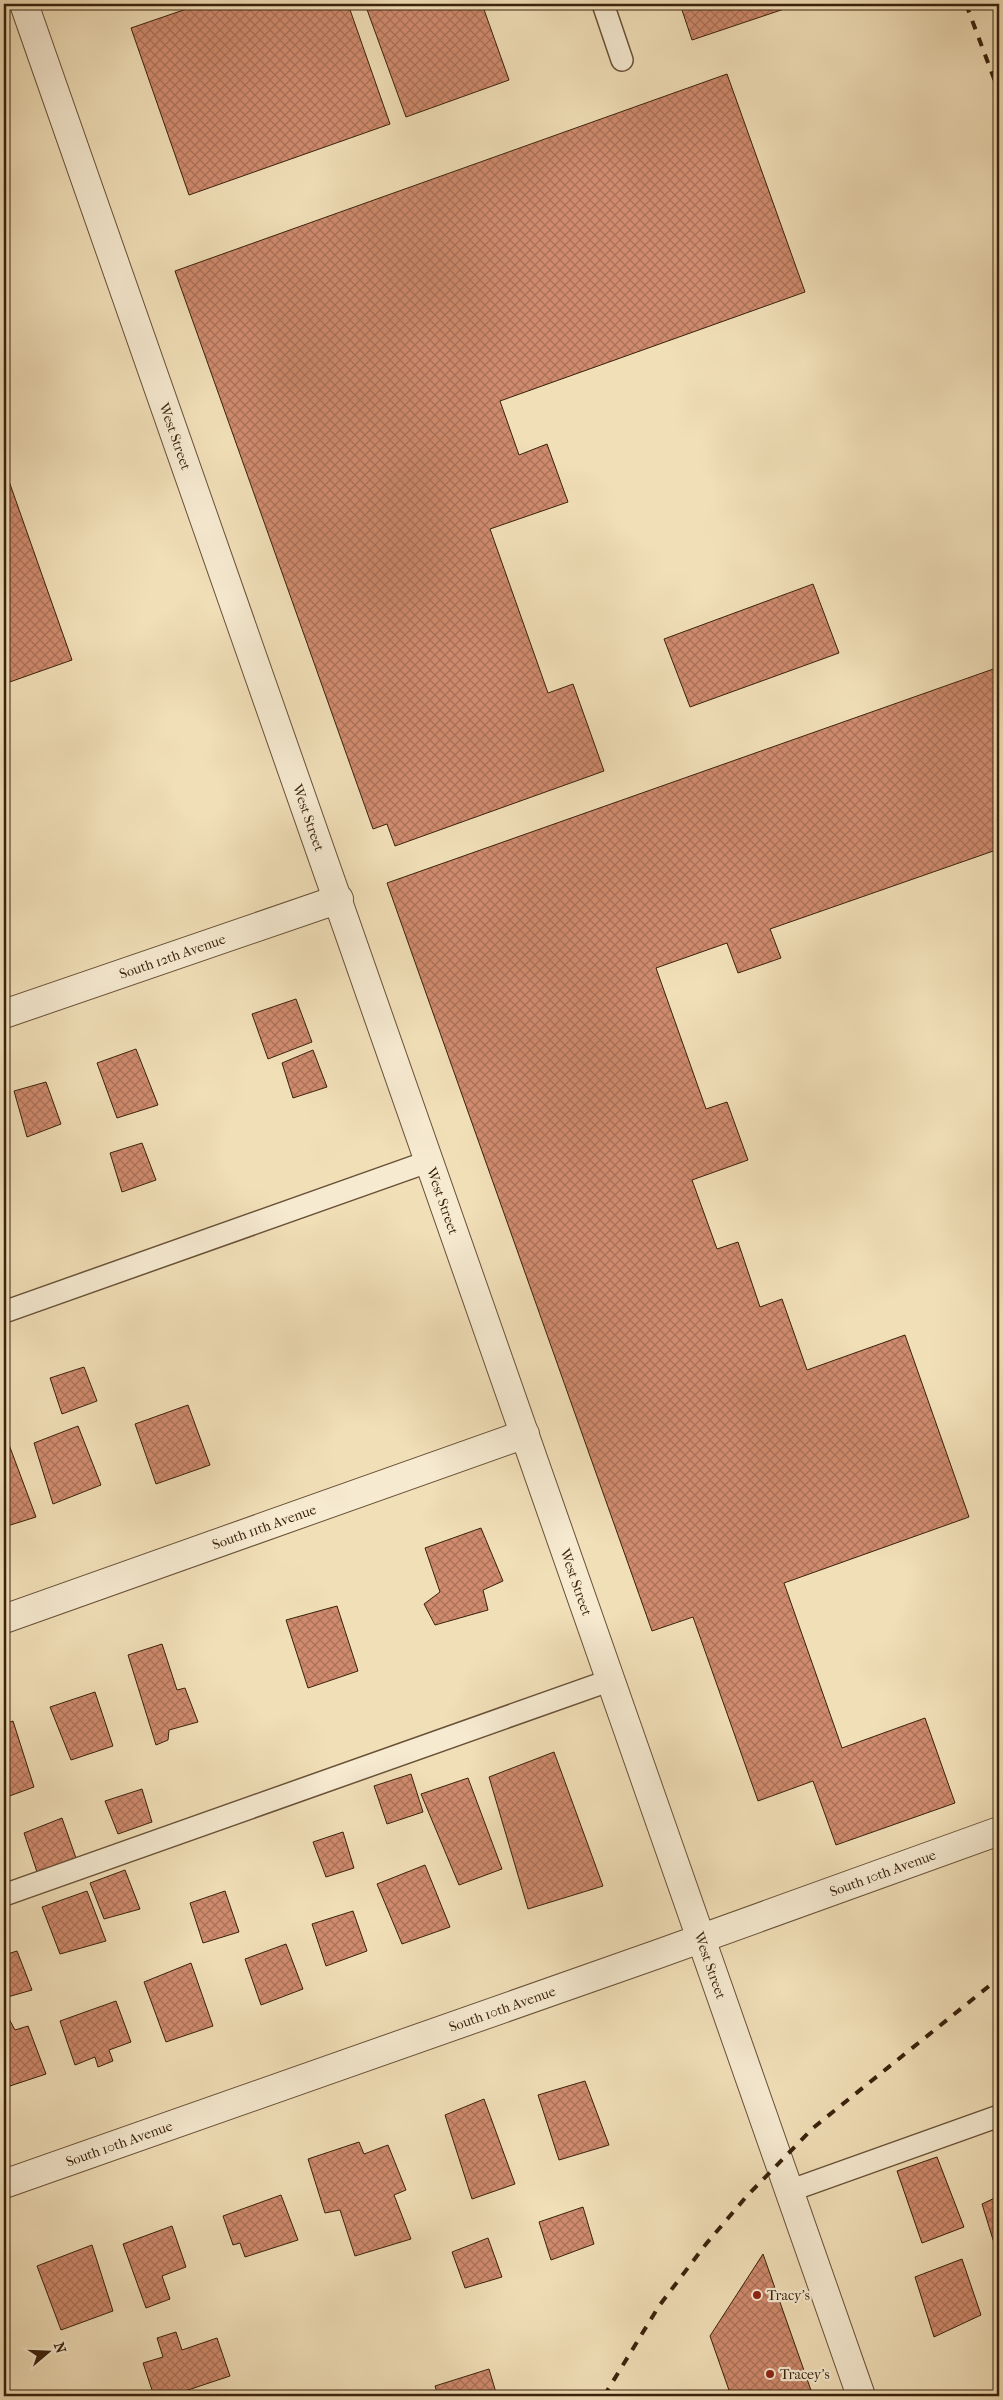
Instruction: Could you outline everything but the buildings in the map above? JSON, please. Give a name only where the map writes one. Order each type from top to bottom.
[{"type":"street","name":"West Street","points":[[24,4],[339,899],[861,2396]]},
{"type":"street","name":"South 12th Avenue","points":[[4,1014],[339,899]]},
{"type":"street","name":"South 11th Avenue","points":[[4,1619],[525,1434]]},
{"type":"street","name":"South 10th Avenue","points":[[4,2184],[702,1938],[999,1831]]},
{"type":"lane","points":[[603,4],[622,60]]},
{"type":"lane","points":[[4,1312],[430,1161]]},
{"type":"lane","points":[[4,1896],[611,1680]]},
{"type":"lane","points":[[789,2191],[999,2116]]},
{"type":"railway","points":[[966,4],[999,92]]},
{"type":"railway","points":[[604,2396],[659,2306],[706,2244],[746,2197],[813,2128],[999,1978]]},
{"type":"place","name":"Tracy's","points":[[757,2295]]},
{"type":"place","name":"Tracey's","points":[[770,2374]]}]
